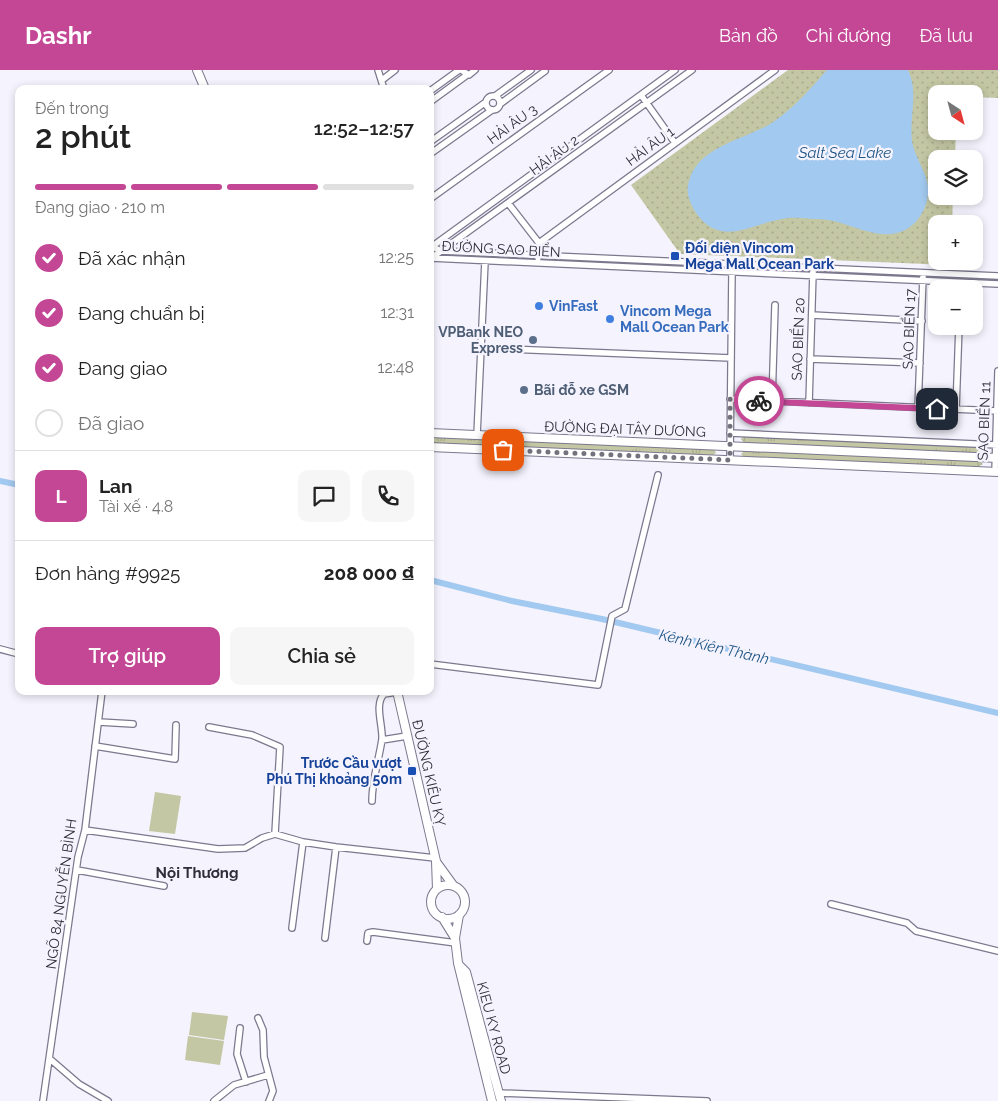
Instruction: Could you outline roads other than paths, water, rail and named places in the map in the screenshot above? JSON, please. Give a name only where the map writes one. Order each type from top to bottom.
[{"type":"main road","points":[[197,70],[203,85]]},
{"type":"main road","name":"ĐƯỜNG ĐẠI TÂY DƯƠNG","points":[[434,433],[996,458]]},
{"type":"main road","name":"ĐƯỜNG ĐẠI TÂY DƯƠNG","points":[[434,447],[996,472]]},
{"type":"main road","name":"ĐƯỜNG KIÊU KỴ","points":[[398,695],[436,859]]},
{"type":"main road","points":[[436,859],[453,885]]},
{"type":"main road","points":[[436,859],[437,889]]},
{"type":"main road","points":[[447,884],[453,885],[459,888],[465,898],[463,910],[459,915],[448,918],[442,917],[432,907],[432,897],[437,889],[447,884]]},
{"type":"main road","name":"KIEU KY ROAD","points":[[459,915],[455,941],[458,964],[492,1101]]},
{"type":"main road","name":"KIEU KY ROAD","points":[[442,917],[455,941]]},
{"type":"main road","name":"KIEU KY ROAD","points":[[458,964],[466,972],[500,1097]]},
{"type":"main road","name":"KIEU KY ROAD","points":[[458,964],[456,975],[487,1101]]},
{"type":"street","points":[[378,70],[383,85]]},
{"type":"street","points":[[382,80],[395,70]]},
{"type":"street","points":[[434,88],[460,70],[467,75]]},
{"type":"street","points":[[434,99],[467,75],[472,74],[475,70]]},
{"type":"street","points":[[434,139],[486,102],[489,97],[495,96],[531,70]]},
{"type":"street","points":[[434,151],[497,108],[546,70]]},
{"type":"street","name":"HẢI ÂU 3","points":[[434,196],[609,70]]},
{"type":"street","name":"HẢI ÂU 2","points":[[434,244],[675,70]]},
{"type":"street","name":"HẢI ÂU 2","points":[[434,257],[692,70]]},
{"type":"street","name":"HẢI ÂU 1","points":[[539,243],[775,70]]},
{"type":"street","points":[[641,95],[675,143]]},
{"type":"street","points":[[495,96],[500,104]]},
{"type":"street","points":[[486,102],[492,110]]},
{"type":"street","points":[[508,203],[539,243],[538,263]]},
{"type":"street","name":"ĐƯỜNG SAO BIỂN","points":[[434,247],[442,251],[538,256],[998,276]]},
{"type":"street","name":"ĐƯỜNG SAO BIỂN","points":[[434,259],[998,284]]},
{"type":"street","points":[[477,435],[485,261]]},
{"type":"street","points":[[730,460],[732,264]]},
{"type":"street","name":"SAO BIỂN 20","points":[[809,403],[814,268]]},
{"type":"street","name":"SAO BIỂN 17","points":[[918,408],[924,273]]},
{"type":"street","points":[[772,401],[775,305]]},
{"type":"street","points":[[812,315],[922,320]]},
{"type":"street","points":[[956,410],[959,335]]},
{"type":"street","points":[[481,348],[731,358]]},
{"type":"street","points":[[810,359],[920,363]]},
{"type":"street","name":"SAO BIỂN 11","points":[[996,472],[998,371]]},
{"type":"street","points":[[730,399],[998,411]]},
{"type":"street","points":[[730,433],[996,444]]},
{"type":"street","points":[[434,665],[597,685],[611,619],[625,609],[658,475]]},
{"type":"street","points":[[0,650],[15,653]]},
{"type":"street","name":"NGÕ 84 NGUYỄN BÌNH","points":[[43,1101],[77,870],[85,830],[101,695]]},
{"type":"street","points":[[372,801],[375,769],[382,740],[380,700],[383,695]]},
{"type":"street","points":[[98,722],[133,724]]},
{"type":"street","points":[[95,746],[175,759],[176,725]]},
{"type":"street","points":[[209,727],[252,736],[280,747],[275,834]]},
{"type":"street","points":[[382,740],[407,736]]},
{"type":"street","points":[[85,830],[218,848],[244,848],[262,838],[275,834],[303,842],[436,859]]},
{"type":"street","points":[[292,928],[303,842]]},
{"type":"street","points":[[324,938],[336,847]]},
{"type":"street","points":[[77,870],[164,886]]},
{"type":"street","points":[[831,904],[907,923],[916,931],[998,951]]},
{"type":"street","points":[[367,941],[368,933],[373,932],[455,941]]},
{"type":"street","points":[[258,1018],[263,1030],[264,1057],[273,1091],[269,1101]]},
{"type":"street","points":[[240,1028],[237,1054],[246,1082]]},
{"type":"street","points":[[50,1060],[74,1080],[108,1101]]},
{"type":"street","points":[[214,1101],[228,1088],[268,1075]]},
{"type":"street","points":[[500,1097],[707,1101]]},
{"type":"water","name":"Salt Sea Lake","points":[[827,70],[908,70],[913,87],[912,141],[927,180],[928,194],[922,214],[907,229],[896,233],[875,233],[831,220],[787,218],[748,229],[726,232],[706,224],[696,213],[690,201],[688,185],[695,169],[703,159],[726,144],[765,127],[776,120],[797,103]]},
{"type":"waterway","name":"Kênh Kiên Thành","points":[[0,481],[15,484]]},
{"type":"waterway","name":"Kênh Kiên Thành","points":[[434,581],[512,601],[602,619],[998,713]]},
{"type":"place","name":"Đối diện Vincom Mega Mall Ocean Park","points":[[675,256]]},
{"type":"place","name":"VinFast","points":[[539,306]]},
{"type":"place","name":"Vincom Mega Mall Ocean Park","points":[[610,319]]},
{"type":"place","name":"VPBank NEO Express","points":[[533,340]]},
{"type":"place","name":"Bãi đỗ xe GSM","points":[[524,390]]},
{"type":"place","name":"Trước Cầu vượt Phú Thị khoảng 50m","points":[[412,771]]},
{"type":"district","name":"Nội Thương","points":[[197,873]]}]
